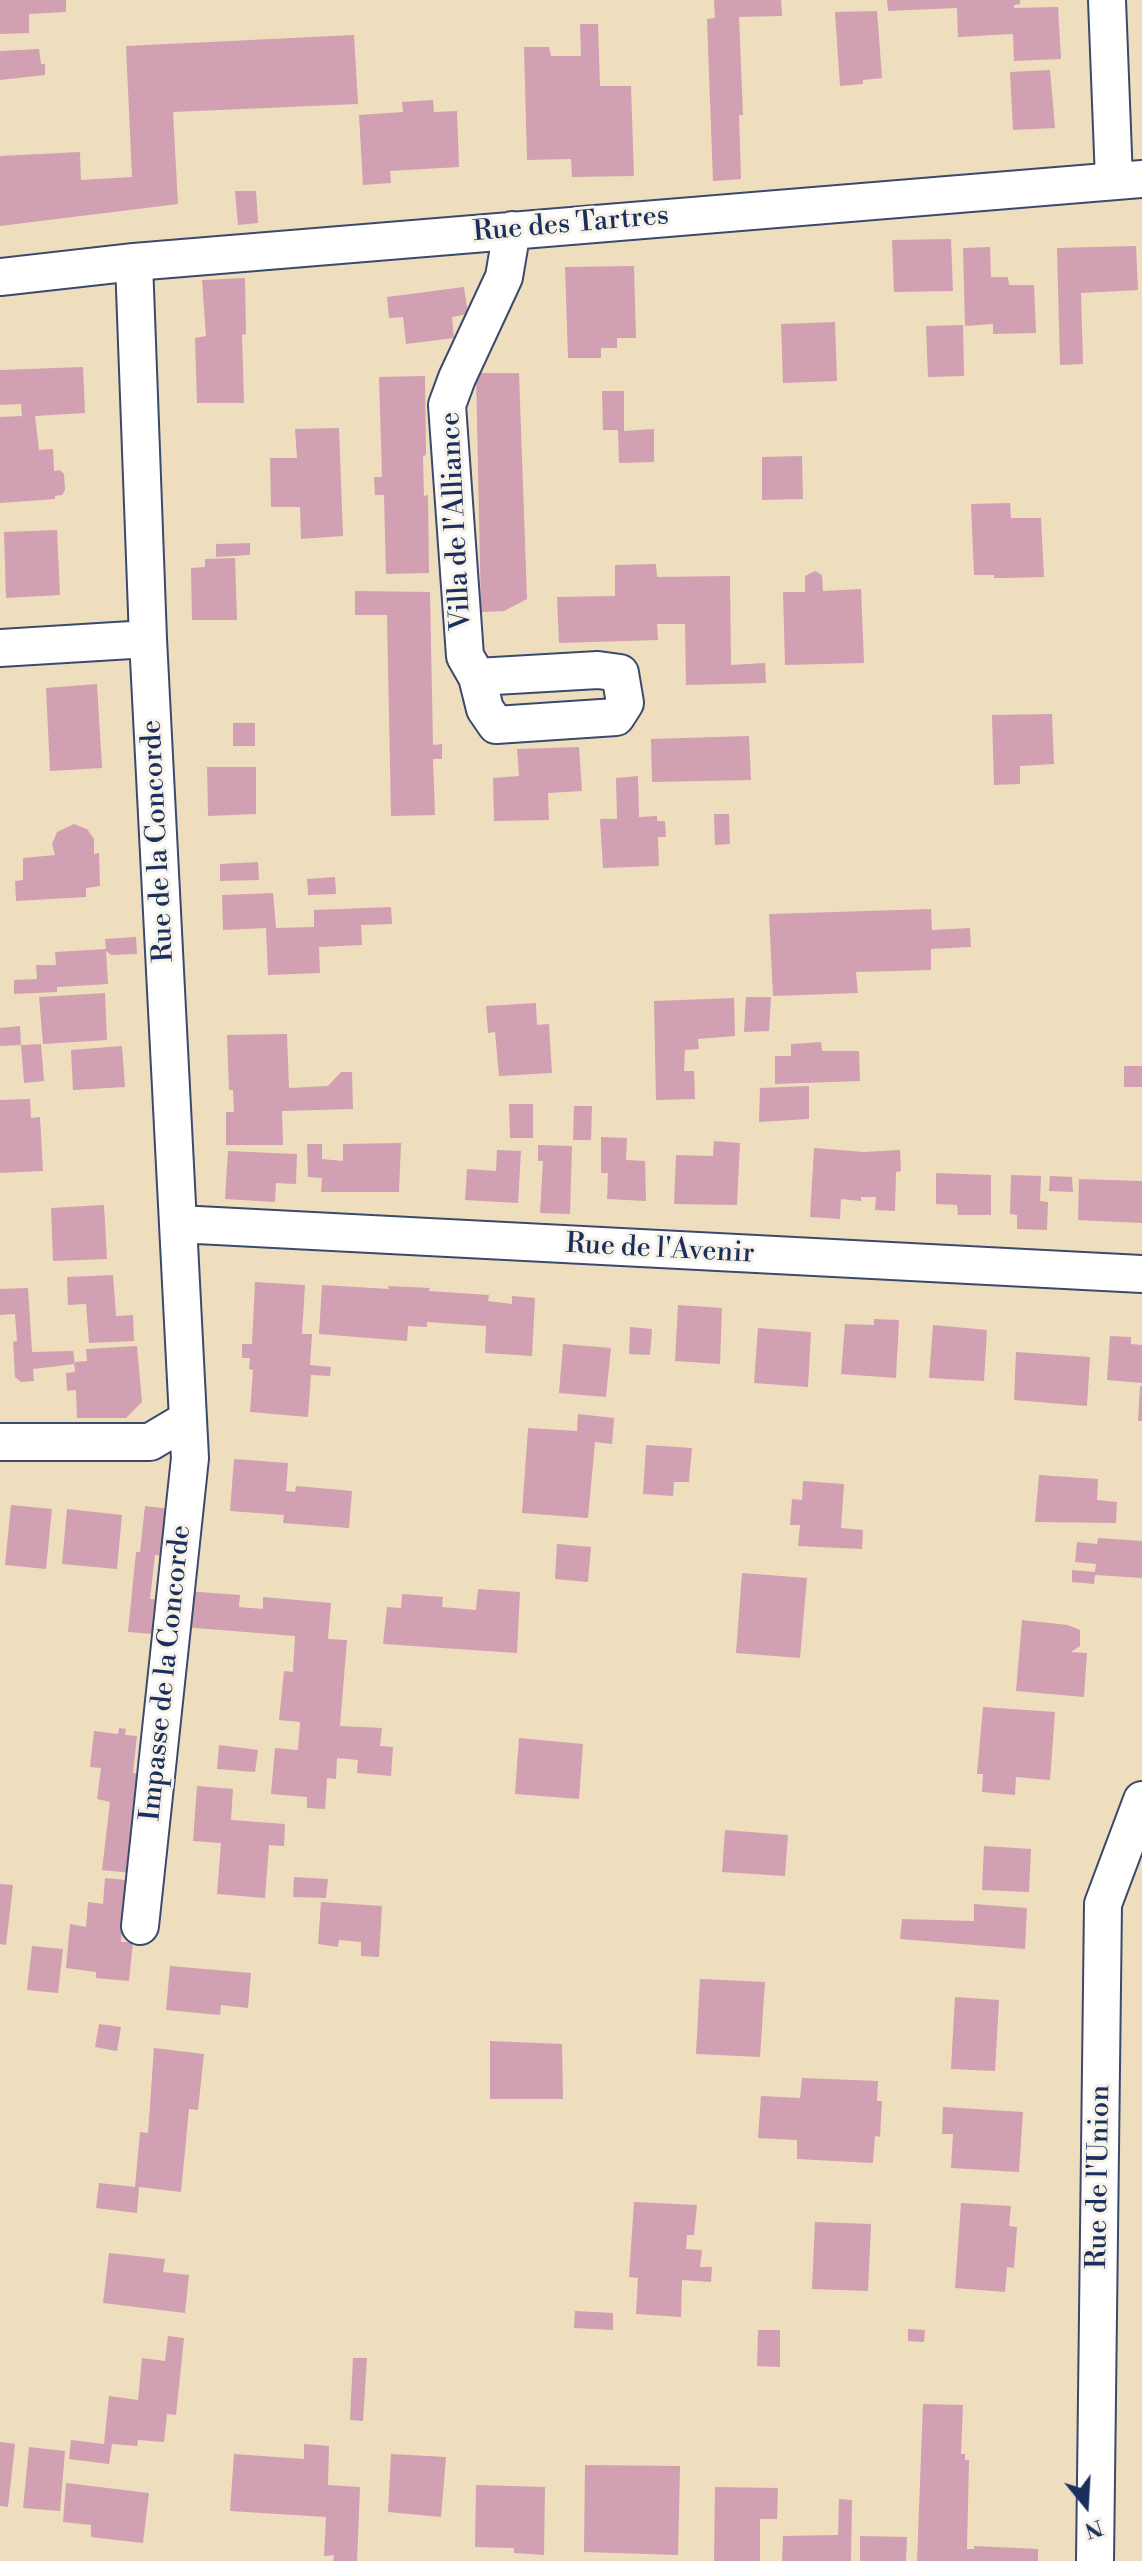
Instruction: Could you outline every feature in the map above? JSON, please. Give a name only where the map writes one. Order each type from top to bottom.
[{"type":"street","points":[[1107,0],[1128,179]]},
{"type":"street","name":"Rue des Tartres","points":[[0,277],[134,262],[1128,179]]},
{"type":"street","name":"Villa de l'Alliance","points":[[477,677],[465,656],[447,405],[504,277],[512,230]]},
{"type":"street","name":"Rue de la Concorde","points":[[134,262],[148,639],[187,1420]]},
{"type":"street","points":[[0,648],[148,639]]},
{"type":"street","name":"Rue de l'Avenir","points":[[178,1224],[1142,1274]]},
{"type":"street","points":[[0,1442],[150,1442],[187,1420]]},
{"type":"street","name":"Impasse de la Concorde","points":[[140,1926],[190,1458],[187,1420]]},
{"type":"street","name":"Rue de l'Union","points":[[1095,2561],[1103,1904],[1142,1800]]},
{"type":"building","points":[[0,0],[66,0],[66,12],[29,14],[29,33],[0,34]]},
{"type":"building","points":[[714,0],[781,0],[782,16],[739,17],[743,115],[739,115],[741,179],[713,181],[707,19],[715,18]]},
{"type":"building","points":[[887,0],[1020,0],[1014,8],[1058,7],[1061,59],[1014,61],[1013,34],[958,37],[957,8],[888,11]]},
{"type":"building","points":[[877,11],[882,78],[840,86],[835,12]]},
{"type":"building","points":[[580,24],[598,24],[600,86],[631,86],[634,176],[572,177],[571,159],[527,160],[524,47],[549,47],[551,56],[581,56]]},
{"type":"building","points":[[354,35],[358,104],[173,112],[178,204],[0,226],[0,156],[80,152],[81,180],[132,177],[126,46]]},
{"type":"building","points":[[39,49],[41,64],[45,64],[45,75],[0,80],[0,51]]},
{"type":"building","points":[[1050,70],[1055,128],[1013,130],[1010,72]]},
{"type":"building","points":[[433,100],[434,112],[457,111],[459,167],[390,171],[391,183],[363,185],[359,115],[403,112],[402,102]]},
{"type":"building","points":[[235,191],[256,191],[258,223],[238,225]]},
{"type":"building","points":[[951,239],[953,291],[894,292],[892,240]]},
{"type":"building","points":[[1136,246],[1138,290],[1081,293],[1083,364],[1060,365],[1057,248]]},
{"type":"building","points":[[990,247],[991,277],[1008,277],[1009,285],[1034,285],[1036,333],[993,334],[993,324],[965,326],[963,248]]},
{"type":"building","points":[[634,266],[636,338],[617,338],[617,348],[601,348],[601,358],[568,358],[565,267]]},
{"type":"building","points":[[245,278],[246,334],[242,335],[244,403],[197,403],[195,338],[206,336],[202,280]]},
{"type":"building","points":[[464,287],[468,314],[452,317],[454,338],[406,344],[403,317],[389,318],[387,297]]},
{"type":"building","points":[[835,322],[837,381],[783,383],[781,324]]},
{"type":"building","points":[[963,325],[964,376],[928,377],[926,326]]},
{"type":"building","points":[[83,367],[85,413],[35,416],[39,450],[53,449],[54,471],[60,470],[64,474],[65,490],[62,495],[55,496],[55,499],[0,503],[0,417],[22,416],[21,404],[0,405],[0,370]]},
{"type":"building","points":[[476,373],[519,373],[527,599],[504,611],[481,612]]},
{"type":"building","points":[[425,376],[426,455],[423,456],[424,496],[428,495],[429,573],[386,574],[384,495],[375,495],[374,477],[382,477],[379,377]]},
{"type":"building","points":[[602,391],[624,391],[624,431],[654,429],[654,462],[619,463],[618,430],[603,430]]},
{"type":"building","points":[[339,428],[343,536],[301,539],[300,507],[271,507],[270,458],[297,458],[295,429]]},
{"type":"building","points":[[802,456],[803,499],[762,500],[762,457]]},
{"type":"building","points":[[1010,503],[1011,518],[1041,518],[1044,577],[994,578],[994,575],[974,575],[971,504]]},
{"type":"building","points":[[57,530],[60,595],[6,598],[4,532]]},
{"type":"building","points":[[250,543],[250,555],[216,557],[216,544]]},
{"type":"building","points":[[235,558],[237,620],[192,620],[191,568],[205,567],[205,559]]},
{"type":"building","points":[[656,564],[657,577],[730,576],[731,665],[765,663],[766,683],[686,685],[685,624],[657,624],[658,640],[559,643],[557,597],[615,596],[615,565]]},
{"type":"building","points":[[815,571],[822,575],[823,591],[861,589],[864,663],[785,665],[783,592],[805,592],[805,576]]},
{"type":"building","points":[[355,591],[430,592],[433,745],[442,744],[442,759],[433,759],[435,815],[391,816],[387,615],[355,615]]},
{"type":"building","points":[[97,684],[102,768],[50,771],[46,688]]},
{"type":"building","points":[[1052,714],[1054,764],[1020,766],[1020,784],[994,785],[992,715]]},
{"type":"building","points":[[233,723],[255,723],[255,746],[233,746]]},
{"type":"building","points":[[749,736],[751,780],[652,782],[651,739]]},
{"type":"building","points":[[579,747],[582,791],[548,793],[549,820],[494,821],[493,778],[519,776],[517,749]]},
{"type":"building","points":[[207,767],[256,767],[256,814],[208,816]]},
{"type":"building","points":[[638,776],[639,817],[657,816],[657,821],[665,821],[666,837],[658,837],[659,866],[603,868],[600,819],[617,819],[616,778]]},
{"type":"building","points":[[714,814],[729,814],[730,844],[715,845]]},
{"type":"building","points":[[74,824],[87,829],[94,839],[94,854],[99,853],[100,886],[86,888],[86,897],[16,901],[15,881],[23,880],[23,858],[55,855],[52,844],[57,832]]},
{"type":"building","points":[[258,862],[259,880],[220,881],[220,864]]},
{"type":"building","points":[[335,877],[336,894],[308,895],[307,879]]},
{"type":"building","points":[[273,893],[276,928],[314,927],[314,910],[391,907],[392,924],[361,925],[362,945],[319,947],[320,973],[268,975],[266,928],[223,930],[222,895]]},
{"type":"building","points":[[931,909],[932,930],[970,928],[971,947],[931,949],[931,970],[856,972],[858,993],[773,996],[769,914]]},
{"type":"building","points":[[136,937],[137,954],[111,955],[106,951],[108,984],[57,987],[57,992],[14,994],[14,980],[37,979],[36,965],[56,965],[55,952],[106,949],[105,939]]},
{"type":"building","points":[[105,993],[107,1040],[43,1044],[39,997]]},
{"type":"building","points":[[746,997],[771,997],[769,1031],[744,1032]]},
{"type":"building","points":[[734,998],[735,1036],[698,1039],[699,1049],[685,1050],[684,1071],[694,1071],[695,1099],[656,1100],[654,1001]]},
{"type":"building","points":[[536,1003],[537,1025],[549,1024],[552,1073],[499,1076],[495,1032],[488,1033],[486,1006]]},
{"type":"building","points":[[20,1026],[21,1045],[0,1046],[0,1028]]},
{"type":"building","points":[[287,1034],[289,1088],[328,1086],[341,1072],[352,1072],[353,1109],[282,1111],[283,1145],[226,1145],[226,1112],[234,1112],[233,1090],[229,1090],[227,1035]]},
{"type":"building","points":[[821,1042],[822,1051],[859,1051],[860,1081],[775,1084],[775,1056],[791,1056],[791,1044]]},
{"type":"building","points":[[41,1044],[44,1081],[24,1083],[21,1045]]},
{"type":"building","points":[[122,1046],[125,1087],[73,1090],[71,1050]]},
{"type":"building","points":[[1124,1066],[1142,1066],[1142,1087],[1124,1087]]},
{"type":"building","points":[[809,1086],[809,1119],[759,1122],[760,1088]]},
{"type":"building","points":[[30,1099],[31,1118],[40,1117],[43,1171],[0,1173],[0,1100]]},
{"type":"building","points":[[509,1104],[533,1104],[533,1138],[510,1138]]},
{"type":"building","points":[[574,1106],[592,1106],[591,1140],[573,1140]]},
{"type":"building","points":[[601,1137],[627,1138],[626,1160],[645,1161],[646,1201],[607,1199],[608,1173],[601,1173]]},
{"type":"building","points":[[714,1141],[740,1143],[737,1205],[674,1204],[676,1155],[713,1156]]},
{"type":"building","points":[[401,1143],[399,1192],[321,1192],[322,1178],[308,1177],[307,1144],[322,1144],[322,1159],[343,1161],[343,1144]]},
{"type":"building","points":[[538,1145],[572,1146],[570,1214],[540,1213],[543,1161],[538,1161]]},
{"type":"building","points":[[814,1148],[864,1152],[900,1150],[901,1171],[896,1172],[895,1211],[875,1210],[876,1197],[861,1197],[861,1201],[841,1199],[840,1219],[810,1217]]},
{"type":"building","points":[[497,1150],[521,1151],[518,1203],[465,1200],[467,1169],[496,1171]]},
{"type":"building","points":[[228,1151],[297,1154],[296,1184],[276,1183],[275,1202],[225,1199]]},
{"type":"building","points":[[936,1173],[991,1175],[991,1215],[958,1215],[957,1205],[936,1204]]},
{"type":"building","points":[[1011,1175],[1041,1176],[1040,1201],[1048,1202],[1047,1230],[1017,1229],[1017,1215],[1010,1214]]},
{"type":"building","points":[[1050,1176],[1072,1177],[1073,1192],[1049,1191]]},
{"type":"building","points":[[1079,1179],[1142,1181],[1142,1223],[1078,1220]]},
{"type":"building","points":[[104,1205],[107,1259],[53,1261],[51,1208]]},
{"type":"building","points":[[113,1275],[116,1316],[133,1315],[134,1341],[89,1343],[86,1304],[68,1305],[67,1277]]},
{"type":"building","points":[[255,1282],[305,1285],[302,1334],[312,1334],[310,1365],[331,1367],[330,1376],[311,1375],[308,1417],[250,1412],[253,1370],[249,1369],[250,1358],[242,1358],[242,1344],[252,1344]]},
{"type":"building","points":[[322,1285],[430,1288],[429,1291],[489,1295],[488,1301],[512,1304],[512,1296],[535,1298],[532,1356],[485,1353],[486,1326],[427,1322],[427,1327],[408,1326],[407,1341],[319,1334]]},
{"type":"building","points":[[28,1288],[32,1352],[73,1351],[75,1364],[33,1369],[34,1381],[21,1382],[15,1377],[15,1314],[0,1315],[0,1289]]},
{"type":"building","points":[[678,1305],[722,1308],[720,1364],[675,1361]]},
{"type":"building","points":[[874,1319],[899,1320],[896,1378],[841,1374],[845,1324],[874,1325]]},
{"type":"building","points":[[933,1325],[987,1330],[984,1381],[929,1378]]},
{"type":"building","points":[[630,1327],[652,1329],[650,1355],[629,1354]]},
{"type":"building","points":[[758,1328],[811,1332],[808,1387],[754,1383]]},
{"type":"building","points":[[1110,1336],[1131,1337],[1131,1344],[1142,1345],[1142,1383],[1107,1380]]},
{"type":"building","points":[[563,1344],[611,1348],[606,1397],[559,1393]]},
{"type":"building","points":[[137,1346],[142,1402],[126,1418],[77,1418],[76,1390],[67,1391],[66,1373],[75,1372],[74,1362],[87,1361],[86,1349]]},
{"type":"building","points":[[1016,1352],[1090,1357],[1087,1406],[1014,1400]]},
{"type":"building","points":[[1140,1386],[1142,1421],[1138,1421]]},
{"type":"building","points":[[578,1414],[614,1418],[612,1444],[595,1442],[588,1518],[522,1513],[528,1428],[577,1431]]},
{"type":"building","points":[[646,1445],[692,1448],[689,1482],[674,1482],[673,1496],[643,1494]]},
{"type":"building","points":[[234,1459],[288,1463],[286,1491],[295,1492],[296,1486],[352,1491],[349,1528],[283,1523],[284,1515],[230,1511]]},
{"type":"building","points":[[1039,1475],[1098,1479],[1097,1500],[1117,1502],[1116,1523],[1035,1522]]},
{"type":"building","points":[[803,1481],[844,1484],[841,1528],[863,1530],[862,1549],[798,1546],[800,1525],[790,1525],[792,1499],[802,1500]]},
{"type":"building","points":[[11,1505],[52,1509],[46,1569],[5,1565]]},
{"type":"building","points":[[145,1506],[178,1510],[173,1557],[155,1555],[150,1599],[168,1600],[164,1635],[128,1632],[136,1552],[140,1552]]},
{"type":"building","points":[[67,1509],[122,1515],[117,1569],[62,1564]]},
{"type":"building","points":[[1098,1538],[1142,1541],[1142,1578],[1095,1575],[1094,1584],[1072,1582],[1072,1570],[1095,1572],[1096,1564],[1075,1562],[1077,1542],[1097,1544]]},
{"type":"building","points":[[557,1544],[591,1547],[588,1582],[555,1579]]},
{"type":"building","points":[[742,1573],[807,1578],[800,1658],[736,1653]]},
{"type":"building","points":[[478,1589],[520,1592],[517,1653],[383,1644],[387,1607],[401,1608],[402,1594],[443,1597],[442,1607],[476,1610]]},
{"type":"building","points":[[186,1591],[240,1595],[239,1607],[263,1609],[263,1597],[331,1603],[328,1639],[347,1640],[340,1726],[382,1728],[380,1746],[393,1747],[391,1776],[357,1773],[358,1760],[337,1758],[336,1779],[327,1778],[325,1809],[307,1808],[307,1797],[271,1794],[275,1748],[298,1750],[300,1722],[279,1720],[284,1671],[293,1672],[295,1636],[183,1627]]},
{"type":"building","points":[[1022,1620],[1068,1625],[1080,1630],[1080,1646],[1071,1652],[1087,1653],[1084,1697],[1016,1691]]},
{"type":"building","points":[[983,1707],[1055,1712],[1050,1780],[1016,1777],[1015,1795],[982,1792],[983,1774],[977,1774]]},
{"type":"building","points":[[119,1728],[126,1729],[125,1735],[137,1736],[133,1773],[142,1774],[131,1873],[102,1870],[110,1802],[97,1799],[101,1768],[90,1767],[94,1731],[118,1734]]},
{"type":"building","points":[[519,1738],[583,1744],[579,1799],[515,1794]]},
{"type":"building","points":[[219,1745],[258,1750],[255,1772],[217,1769]]},
{"type":"building","points":[[197,1786],[233,1789],[231,1820],[285,1824],[284,1846],[269,1845],[265,1898],[217,1894],[221,1843],[193,1841]]},
{"type":"building","points":[[725,1830],[788,1835],[785,1876],[722,1872]]},
{"type":"building","points":[[984,1846],[1031,1849],[1029,1892],[982,1890]]},
{"type":"building","points":[[294,1877],[328,1879],[326,1898],[293,1897]]},
{"type":"building","points":[[105,1878],[126,1880],[121,1942],[133,1942],[129,1981],[96,1978],[96,1972],[66,1968],[70,1924],[86,1927],[88,1902],[103,1904]]},
{"type":"building","points":[[0,1884],[13,1885],[6,1945],[0,1944]]},
{"type":"building","points":[[321,1902],[382,1906],[379,1957],[361,1956],[361,1942],[339,1940],[338,1947],[318,1944]]},
{"type":"building","points":[[974,1904],[1027,1908],[1025,1949],[900,1939],[902,1919],[974,1921]]},
{"type":"building","points":[[32,1946],[63,1949],[58,1993],[27,1990]]},
{"type":"building","points":[[170,1966],[251,1973],[248,2008],[221,2005],[220,2015],[166,2010]]},
{"type":"building","points":[[700,1979],[765,1982],[760,2057],[696,2054]]},
{"type":"building","points":[[955,1997],[999,2000],[995,2071],[951,2069]]},
{"type":"building","points":[[99,2024],[121,2027],[117,2051],[95,2047]]},
{"type":"building","points":[[490,2041],[562,2044],[563,2099],[490,2099]]},
{"type":"building","points":[[154,2048],[204,2054],[198,2110],[189,2109],[181,2192],[139,2187],[137,2213],[96,2208],[99,2183],[135,2187],[140,2132],[148,2133]]},
{"type":"building","points":[[802,2078],[878,2081],[877,2101],[882,2101],[880,2137],[875,2136],[873,2163],[797,2159],[797,2140],[758,2138],[761,2096],[800,2098]]},
{"type":"building","points":[[943,2107],[1023,2112],[1019,2172],[951,2168],[953,2134],[942,2134]]},
{"type":"building","points":[[634,2202],[697,2205],[694,2235],[687,2235],[686,2249],[702,2250],[700,2267],[712,2267],[711,2282],[682,2280],[681,2317],[636,2314],[638,2278],[629,2277]]},
{"type":"building","points":[[961,2203],[1011,2206],[1009,2226],[1017,2227],[1014,2268],[1007,2267],[1005,2292],[955,2288]]},
{"type":"building","points":[[815,2222],[871,2224],[868,2291],[812,2289]]},
{"type":"building","points":[[109,2253],[165,2259],[163,2272],[189,2275],[185,2313],[103,2303]]},
{"type":"building","points":[[575,2311],[613,2313],[613,2330],[574,2328]]},
{"type":"building","points":[[908,2329],[925,2330],[924,2342],[908,2341]]},
{"type":"building","points":[[758,2330],[780,2330],[780,2367],[757,2366]]},
{"type":"building","points":[[168,2336],[184,2338],[176,2415],[167,2414],[164,2442],[138,2440],[137,2446],[112,2444],[109,2464],[69,2459],[71,2440],[104,2444],[109,2396],[138,2400],[142,2358],[165,2361]]},
{"type":"building","points":[[353,2358],[367,2358],[363,2421],[350,2420]]},
{"type":"building","points":[[923,2404],[963,2405],[961,2454],[969,2460],[967,2549],[974,2549],[974,2546],[1038,2549],[1038,2561],[917,2561]]},
{"type":"building","points":[[0,2442],[15,2444],[8,2507],[0,2506]]},
{"type":"building","points":[[304,2444],[329,2446],[328,2485],[360,2487],[357,2561],[333,2561],[334,2555],[324,2556],[326,2517],[230,2511],[234,2454],[304,2459]]},
{"type":"building","points":[[29,2447],[65,2451],[60,2511],[23,2508]]},
{"type":"building","points":[[391,2454],[446,2457],[441,2517],[388,2512]]},
{"type":"building","points":[[585,2465],[680,2466],[678,2555],[584,2552]]},
{"type":"building","points":[[66,2483],[149,2493],[143,2543],[91,2537],[91,2525],[63,2522]]},
{"type":"building","points":[[476,2485],[545,2487],[544,2555],[514,2553],[514,2548],[475,2547]]},
{"type":"building","points":[[715,2487],[778,2488],[777,2519],[760,2519],[760,2561],[714,2561]]},
{"type":"building","points":[[839,2499],[852,2500],[851,2561],[782,2561],[783,2536],[838,2535]]},
{"type":"building","points":[[860,2536],[907,2537],[906,2561],[860,2561]]}]
